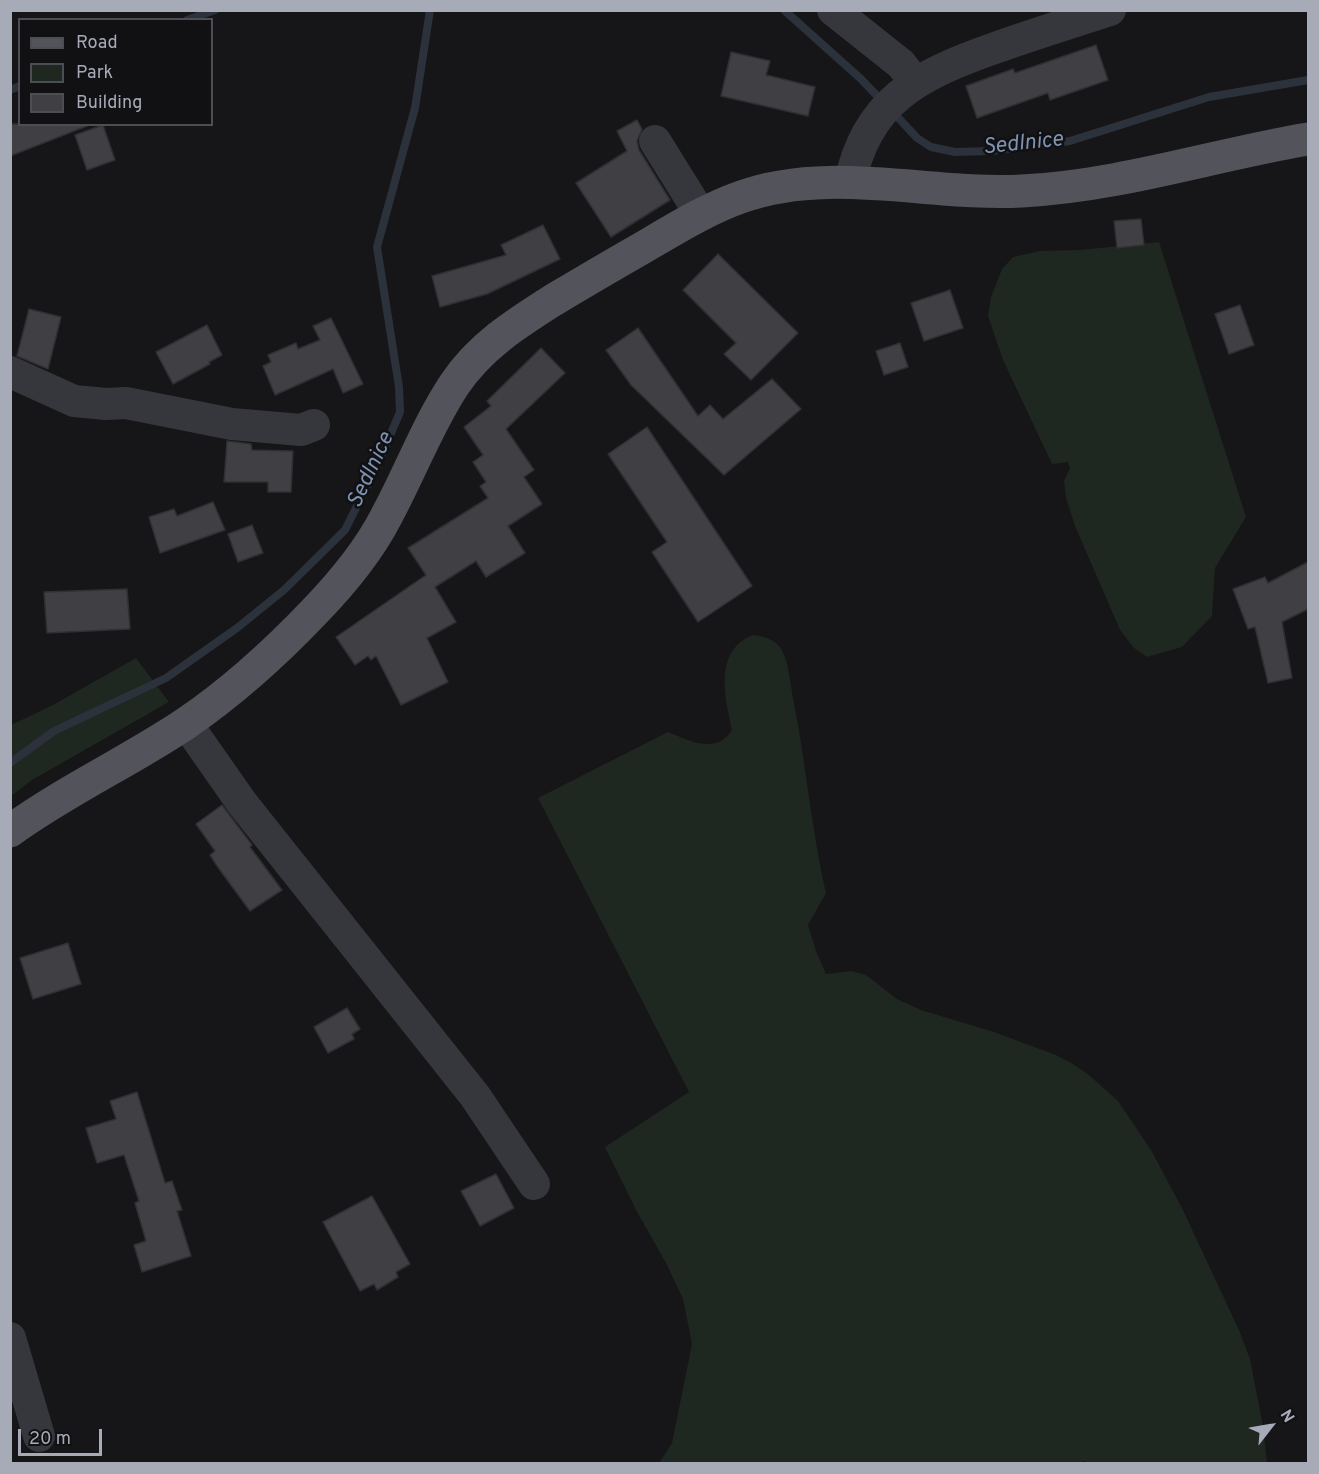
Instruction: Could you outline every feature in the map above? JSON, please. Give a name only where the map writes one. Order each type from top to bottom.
[{"type":"main road","points":[[10,831],[186,723],[217,700],[292,634],[323,603],[356,563],[387,517],[440,408],[455,383],[477,356],[507,330],[524,319],[701,215],[743,196],[765,190],[816,183],[850,183],[969,192],[1029,191],[1151,173],[1308,139]]},
{"type":"street","points":[[833,10],[901,64],[910,86]]},
{"type":"street","points":[[850,183],[856,155],[863,140],[883,112],[910,86],[961,60],[1110,10]]},
{"type":"street","points":[[655,141],[701,215]]},
{"type":"street","points":[[10,372],[74,401],[126,403],[232,424],[302,430],[314,425]]},
{"type":"street","points":[[186,723],[242,803],[475,1096],[534,1184]]},
{"type":"street","points":[[10,1338],[39,1436]]},
{"type":"green space","points":[[1159,242],[1246,517],[1215,568],[1212,616],[1182,647],[1147,657],[1134,648],[1120,630],[1075,526],[1066,498],[1064,481],[1070,468],[1068,462],[1052,464],[1003,360],[988,316],[991,297],[1002,269],[1013,257],[1040,251],[1080,250]]},
{"type":"green space","points":[[753,635],[776,643],[786,659],[789,672],[826,893],[808,925],[826,974],[851,971],[866,975],[897,999],[921,1010],[994,1032],[1056,1055],[1089,1075],[1118,1101],[1151,1150],[1182,1208],[1239,1330],[1250,1359],[1263,1426],[1267,1463],[1092,1464],[1084,1461],[1079,1464],[659,1463],[672,1443],[692,1344],[683,1299],[605,1147],[689,1092],[538,798],[668,732],[702,744],[711,744],[726,738],[732,730],[725,689],[727,663],[740,642]]},
{"type":"green space","points":[[136,658],[169,702],[32,780],[11,796],[11,725],[53,705]]},
{"type":"building","points":[[1096,45],[1108,80],[1050,100],[1048,93],[977,118],[966,86],[1013,69],[1015,73]]},
{"type":"building","points":[[731,52],[770,61],[766,75],[815,87],[808,116],[721,96]]},
{"type":"building","points":[[637,120],[642,129],[637,141],[639,150],[670,200],[611,237],[576,183],[627,151],[617,131]]},
{"type":"building","points":[[10,124],[87,126],[10,156]]},
{"type":"building","points":[[103,126],[115,160],[87,170],[75,135]]},
{"type":"building","points":[[1141,219],[1144,245],[1117,248],[1114,221]]},
{"type":"building","points":[[543,225],[560,259],[487,294],[440,307],[432,276],[506,255],[501,245]]},
{"type":"building","points":[[718,254],[798,333],[751,380],[724,354],[736,343],[683,290]]},
{"type":"building","points":[[950,290],[963,328],[924,341],[911,303]]},
{"type":"building","points":[[1240,305],[1254,345],[1229,354],[1215,314]]},
{"type":"building","points":[[29,309],[61,317],[48,369],[17,356]]},
{"type":"building","points":[[331,318],[363,384],[343,393],[333,369],[275,395],[263,366],[271,362],[268,355],[296,343],[298,349],[320,340],[313,326]]},
{"type":"building","points":[[207,325],[222,355],[173,384],[156,352]]},
{"type":"building","points":[[638,328],[698,416],[710,405],[723,419],[772,379],[801,409],[724,475],[631,385],[606,350]]},
{"type":"building","points":[[900,343],[908,367],[884,375],[876,351]]},
{"type":"building","points":[[541,348],[565,373],[506,429],[534,470],[524,477],[542,504],[508,526],[525,553],[486,577],[476,561],[435,587],[456,622],[427,638],[448,682],[401,705],[376,656],[371,660],[368,656],[355,665],[336,637],[426,575],[408,548],[488,498],[480,486],[486,482],[473,462],[483,455],[464,427],[491,406],[487,401]]},
{"type":"building","points":[[647,427],[752,586],[698,622],[652,552],[667,542],[608,454]]},
{"type":"building","points":[[227,441],[251,444],[252,450],[293,451],[291,492],[268,492],[268,482],[224,482]]},
{"type":"building","points":[[213,502],[225,530],[160,553],[149,517],[174,509],[177,516]]},
{"type":"building","points":[[252,525],[263,553],[238,562],[228,534]]},
{"type":"building","points":[[1308,562],[1308,609],[1282,622],[1292,678],[1268,683],[1255,627],[1248,629],[1233,589],[1265,577],[1268,583]]},
{"type":"building","points":[[127,589],[130,629],[47,633],[44,592]]},
{"type":"building","points":[[222,805],[282,890],[250,911],[210,855],[215,851],[196,824]]},
{"type":"building","points":[[68,943],[81,984],[33,999],[20,958]]},
{"type":"building","points":[[347,1008],[360,1029],[352,1034],[354,1039],[328,1053],[314,1027]]},
{"type":"building","points":[[137,1092],[165,1183],[172,1181],[182,1210],[177,1211],[191,1256],[142,1272],[134,1245],[146,1241],[135,1203],[139,1201],[124,1155],[97,1163],[86,1128],[116,1119],[110,1101]]},
{"type":"building","points":[[496,1174],[514,1208],[480,1226],[461,1191]]},
{"type":"building","points":[[372,1196],[410,1264],[396,1272],[398,1277],[377,1290],[374,1284],[360,1291],[323,1222]]},
{"type":"waterway","points":[[193,18],[215,10]]},
{"type":"waterway","name":"Sedlnice","points":[[10,763],[54,731],[166,678],[237,628],[284,590],[345,530],[378,464],[400,412],[399,387],[377,247],[415,108],[430,10]]},
{"type":"waterway","name":"Sedlnice","points":[[784,10],[861,79],[883,102]]},
{"type":"waterway","name":"Sedlnice","points":[[892,111],[917,138],[931,147],[955,152],[992,151],[1070,141],[1209,97],[1308,80]]},
{"type":"waterway","points":[[10,90],[18,87]]}]
